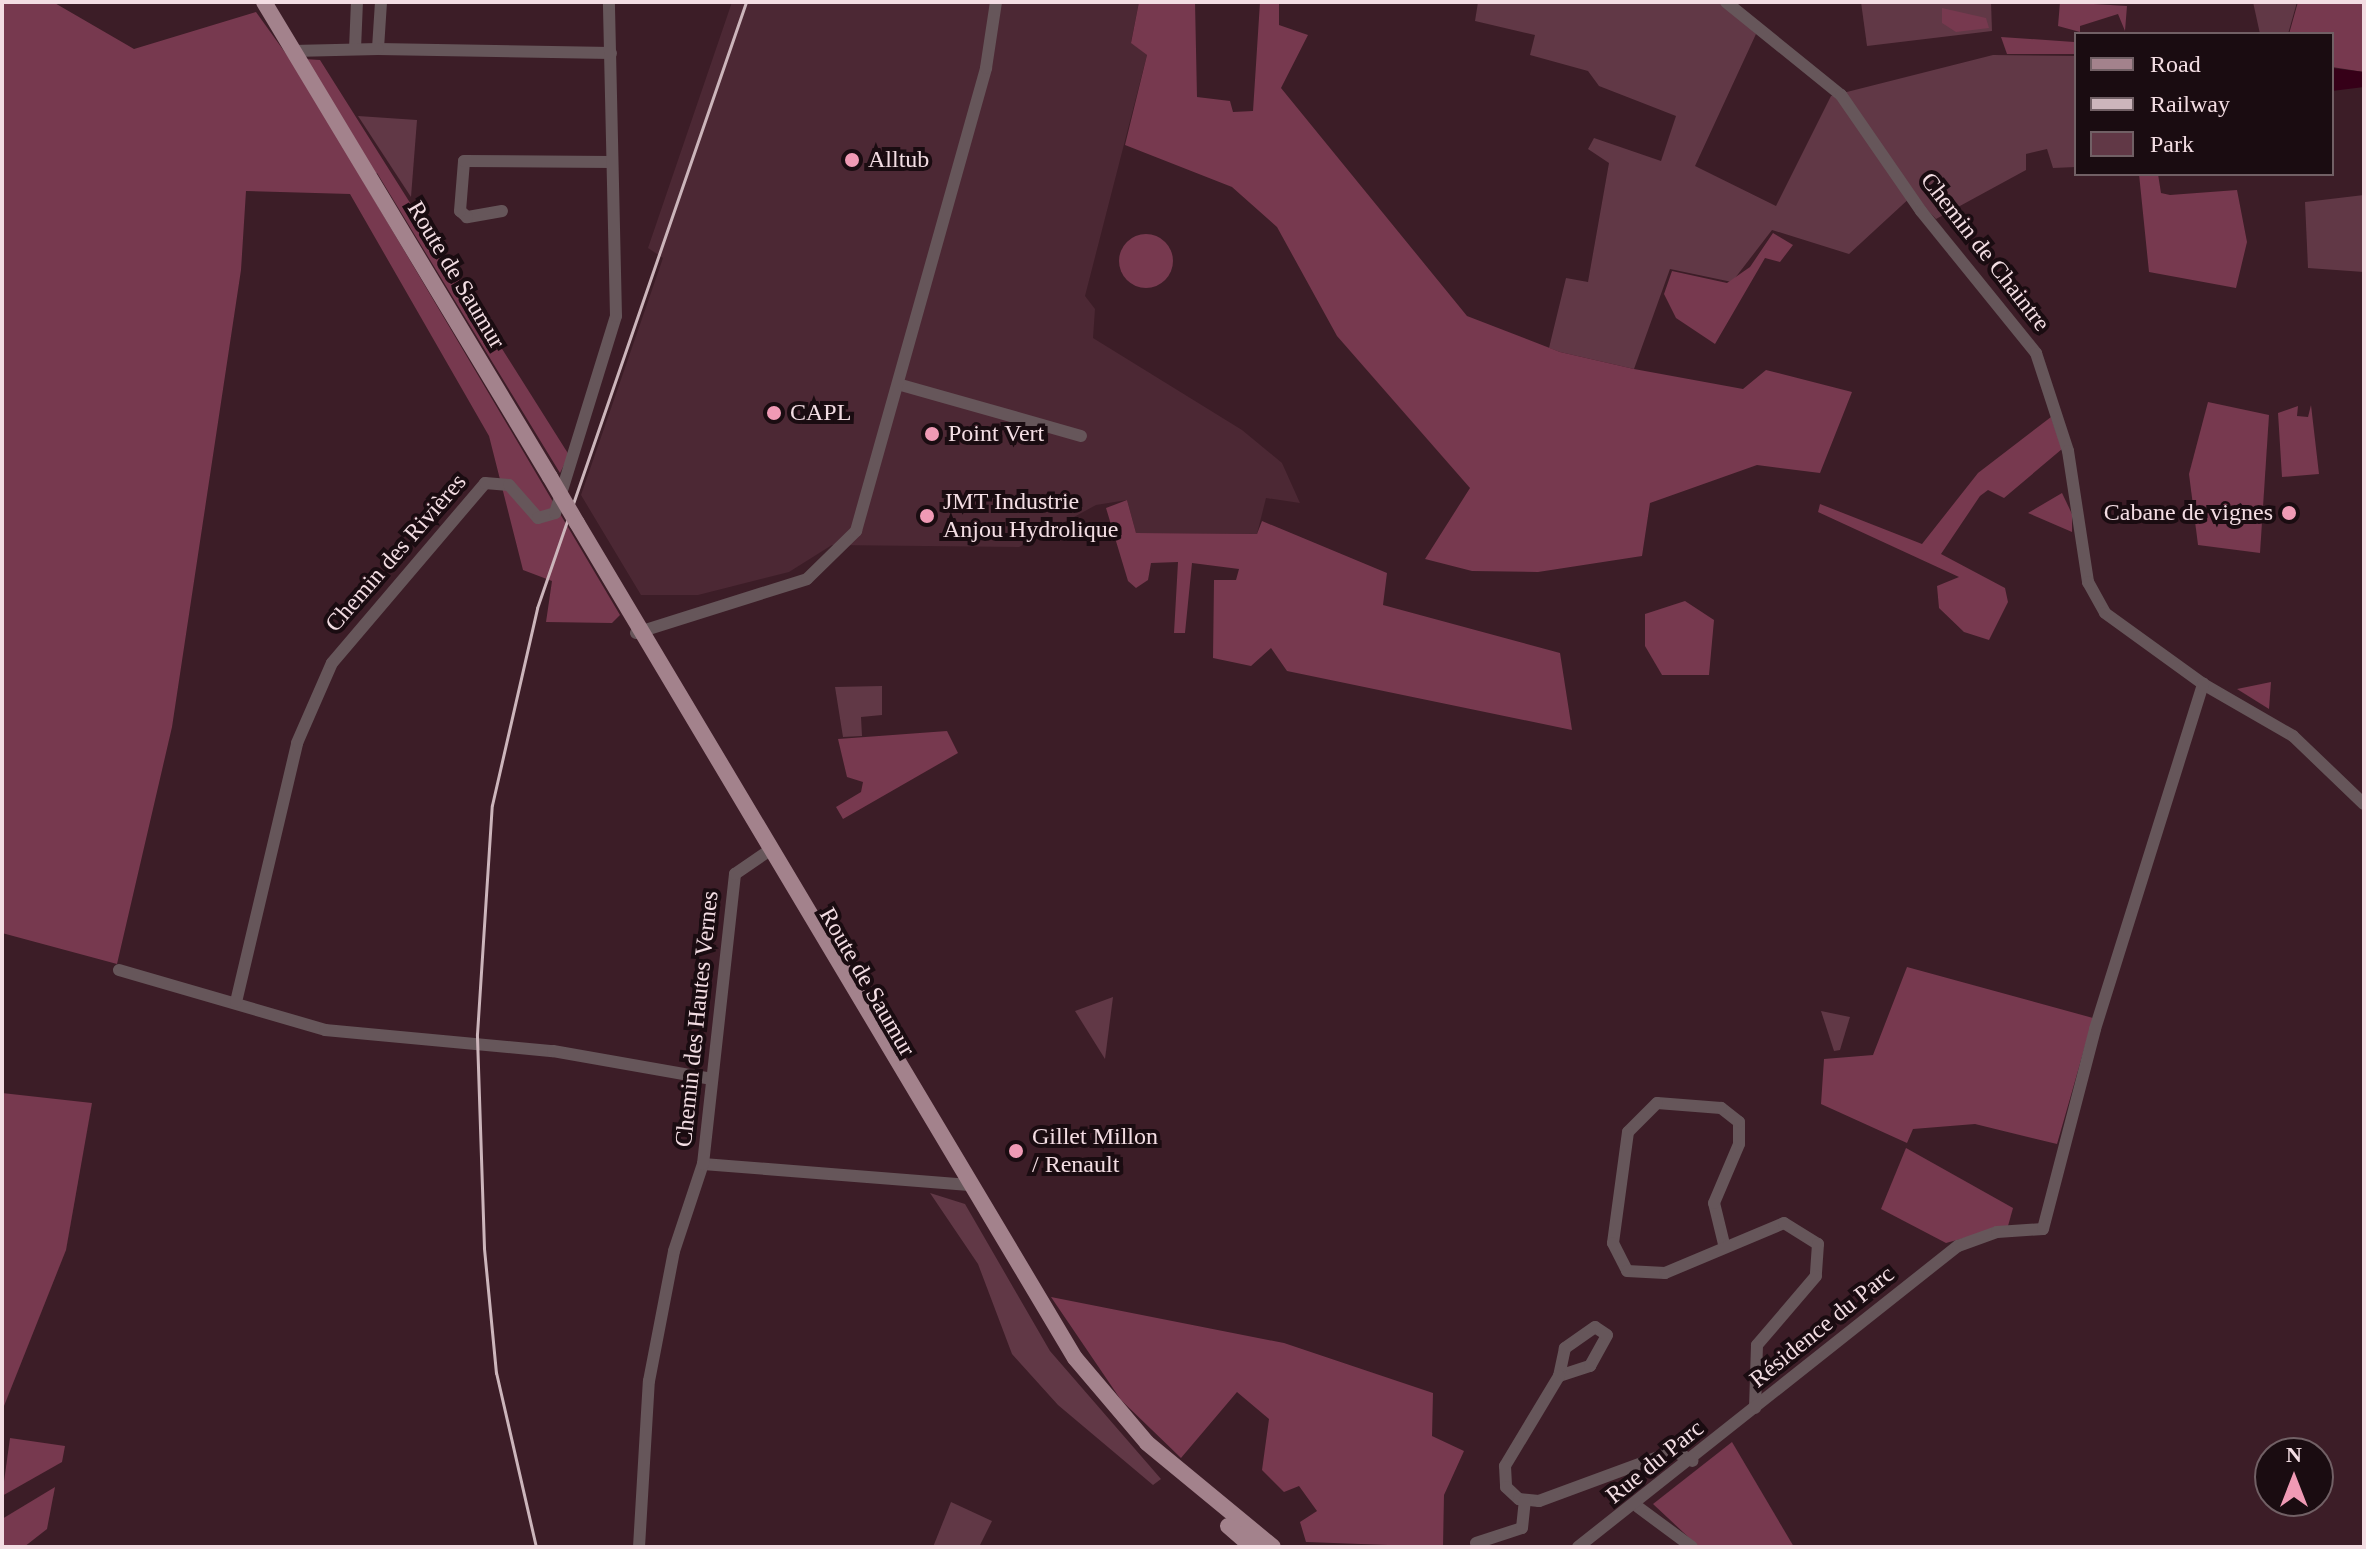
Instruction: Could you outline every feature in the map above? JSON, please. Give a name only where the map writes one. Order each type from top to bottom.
[{"type":"main road","name":"Route de Saumur","points":[[264,2],[550,477],[966,1187],[1075,1358],[1145,1446]]},
{"type":"main road","points":[[1145,1446],[1252,1547]]},
{"type":"main road","points":[[1145,1446],[1273,1547]]},
{"type":"street","points":[[355,49],[357,2]]},
{"type":"street","points":[[378,49],[381,2]]},
{"type":"street","name":"Chemin des Rivières","points":[[236,1002],[292,766],[332,663],[485,483],[509,485],[538,518],[555,513],[613,334],[609,2]]},
{"type":"street","points":[[639,632],[797,583],[844,549],[867,509],[986,68],[996,2]]},
{"type":"street","name":"Chemin de Chaintre","points":[[1726,2],[1841,95],[1921,211],[2036,353],[2068,451],[2096,601],[2121,628],[2203,684],[2293,736],[2364,804]]},
{"type":"street","points":[[293,51],[378,49],[611,53]]},
{"type":"street","points":[[502,211],[467,217],[460,211],[464,161],[612,162]]},
{"type":"street","points":[[901,385],[1081,436]]},
{"type":"street","name":"Résidence du Parc","points":[[1755,1408],[1958,1246],[1997,1232],[2043,1229],[2095,1029],[2203,684]]},
{"type":"street","name":"Chemin des Hautes Vernes","points":[[639,1547],[649,1381],[674,1251],[703,1164],[735,874],[767,852]]},
{"type":"street","points":[[119,970],[325,1030],[553,1051],[711,1079]]},
{"type":"street","name":"Résidence du Parc","points":[[1724,1244],[1714,1203],[1739,1144],[1739,1122],[1721,1108],[1657,1103],[1628,1132],[1613,1219],[1617,1257],[1627,1271],[1649,1277],[1724,1244],[1784,1223],[1818,1244],[1816,1276],[1757,1345],[1755,1408]]},
{"type":"street","points":[[703,1164],[966,1187]]},
{"type":"street","points":[[1525,1501],[1506,1487],[1505,1466],[1559,1376],[1573,1340],[1595,1327],[1607,1335],[1590,1366],[1559,1376]]},
{"type":"street","name":"Rue du Parc","points":[[1578,1547],[1638,1507],[1755,1408]]},
{"type":"street","points":[[1525,1501],[1674,1451],[1693,1461]]},
{"type":"street","points":[[1476,1543],[1522,1528],[1525,1501]]},
{"type":"street","points":[[1638,1507],[1692,1547]]},
{"type":"shaded area","points":[[2,2],[53,2],[134,49],[256,12],[289,58],[320,60],[569,455],[560,473],[377,173],[363,181],[620,615],[612,623],[546,622],[552,581],[523,570],[489,436],[350,194],[246,191],[241,270],[172,727],[117,964],[2,933]]},
{"type":"shaded area","points":[[732,2],[1139,2],[1131,42],[1147,55],[1085,296],[1095,309],[1093,338],[1242,430],[1282,463],[1300,503],[1266,498],[1257,534],[1136,533],[1127,500],[1096,505],[1019,547],[832,545],[789,572],[698,595],[641,595],[581,495],[663,258],[648,248]]},
{"type":"shaded area","points":[[1139,2],[1195,2],[1197,97],[1230,101],[1233,112],[1253,111],[1260,2],[1279,2],[1279,25],[1308,35],[1281,88],[1467,316],[1560,352],[1634,369],[1743,389],[1766,370],[1852,392],[1820,473],[1757,465],[1650,503],[1642,556],[1538,572],[1472,571],[1425,559],[1470,488],[1337,336],[1277,227],[1232,187],[1125,145],[1147,55],[1131,43]]},
{"type":"shaded area","points":[[2060,2],[2127,6],[2125,31],[2118,14],[2080,26],[2080,32],[2058,26]]},
{"type":"shaded area","points":[[2298,2],[2364,2],[2364,72],[2334,67],[2334,32],[2290,32]]},
{"type":"shaded area","points":[[1942,8],[1986,18],[1989,28],[1956,32],[1942,23]]},
{"type":"shaded area","points":[[2001,37],[2074,42],[2074,54],[2007,54]]},
{"type":"shaded area","points":[[2334,68],[2364,72],[2364,87],[2334,91]]},
{"type":"shaded area","points":[[2139,176],[2158,176],[2161,193],[2170,195],[2237,190],[2247,242],[2236,288],[2149,272]]},
{"type":"shaded area","points":[[1773,233],[1793,245],[1780,262],[1765,258],[1715,344],[1676,318],[1664,294],[1672,271],[1727,283],[1750,267]]},
{"type":"shaded area","points":[[1146,234],[1165,242],[1173,261],[1165,280],[1146,288],[1127,280],[1119,261],[1127,242]]},
{"type":"shaded area","points":[[2208,402],[2269,415],[2260,553],[2198,545],[2189,474]]},
{"type":"shaded area","points":[[2311,405],[2319,474],[2282,477],[2278,413],[2298,406],[2297,416],[2308,417]]},
{"type":"shaded area","points":[[2051,417],[2062,449],[2004,498],[1988,490],[1980,496],[1941,554],[2005,588],[2008,602],[1989,640],[1964,632],[1939,608],[1937,586],[1959,577],[1818,512],[1820,504],[1922,544],[1978,473]]},
{"type":"shaded area","points":[[2062,493],[2072,514],[2072,532],[2028,513]]},
{"type":"shaded area","points":[[1127,500],[1136,533],[1257,534],[1262,521],[1387,573],[1383,605],[1560,653],[1572,730],[1287,671],[1271,648],[1251,666],[1213,658],[1214,580],[1236,580],[1239,569],[1192,563],[1185,633],[1174,633],[1178,562],[1151,563],[1148,580],[1136,588],[1128,581],[1106,508]]},
{"type":"shaded area","points":[[1685,601],[1714,620],[1709,675],[1662,675],[1645,646],[1645,614]]},
{"type":"shaded area","points":[[2271,682],[2269,709],[2237,689]]},
{"type":"shaded area","points":[[947,731],[958,753],[843,819],[836,807],[861,792],[863,782],[847,777],[838,739]]},
{"type":"shaded area","points":[[1907,967],[2093,1018],[2057,1144],[1975,1124],[1913,1129],[1907,1143],[1821,1104],[1824,1059],[1873,1055]]},
{"type":"shaded area","points":[[2,1093],[92,1103],[66,1250],[2,1411]]},
{"type":"shaded area","points":[[1906,1148],[2013,1208],[2008,1226],[1946,1243],[1881,1209]]},
{"type":"shaded area","points":[[1051,1297],[1284,1343],[1433,1393],[1432,1436],[1464,1451],[1444,1495],[1443,1547],[1306,1542],[1300,1522],[1317,1511],[1299,1486],[1284,1492],[1262,1470],[1269,1419],[1237,1392],[1181,1458],[1121,1400]]},
{"type":"shaded area","points":[[10,1438],[65,1446],[62,1462],[2,1496]]},
{"type":"shaded area","points":[[1732,1442],[1794,1547],[1699,1547],[1653,1504]]},
{"type":"shaded area","points":[[55,1487],[47,1529],[24,1547],[2,1547],[2,1519]]},
{"type":"green space","points":[[1478,2],[1734,2],[1756,34],[1695,166],[1776,206],[1831,96],[1993,55],[2074,56],[2074,167],[2053,168],[2047,149],[2026,154],[2026,170],[1936,219],[1913,195],[1849,254],[1772,230],[1732,282],[1670,269],[1634,369],[1560,352],[1549,348],[1566,278],[1588,282],[1609,163],[1588,149],[1594,138],[1661,161],[1676,116],[1599,86],[1588,71],[1530,55],[1535,35],[1475,21]]},
{"type":"green space","points":[[1861,2],[1991,2],[1992,31],[1867,46]]},
{"type":"green space","points":[[2253,2],[2297,2],[2289,32],[2260,32]]},
{"type":"green space","points":[[358,116],[417,120],[411,197]]},
{"type":"green space","points":[[2364,195],[2364,272],[2308,268],[2305,202]]},
{"type":"green space","points":[[882,686],[882,715],[861,717],[862,736],[843,737],[835,687]]},
{"type":"green space","points":[[1113,997],[1105,1059],[1075,1011]]},
{"type":"green space","points":[[1821,1011],[1850,1017],[1840,1050],[1834,1051]]},
{"type":"green space","points":[[930,1193],[965,1204],[1050,1351],[1161,1479],[1153,1485],[1058,1405],[1012,1354],[978,1264]]},
{"type":"green space","points":[[951,1502],[992,1521],[979,1547],[933,1547]]},
{"type":"railway","points":[[536,1547],[496,1373],[484,1248],[477,1034],[492,805],[537,608],[746,2]]},
{"type":"place","name":"Alltub","points":[[852,160]]},
{"type":"place","name":"CAPL","points":[[774,413]]},
{"type":"place","name":"Point Vert","points":[[932,434]]},
{"type":"place","name":"Cabane de vignes","points":[[2289,513]]},
{"type":"place","name":"JMT Industrie Anjou Hydrolique","points":[[927,516]]},
{"type":"place","name":"Gillet Millon / Renault","points":[[1016,1151]]}]
